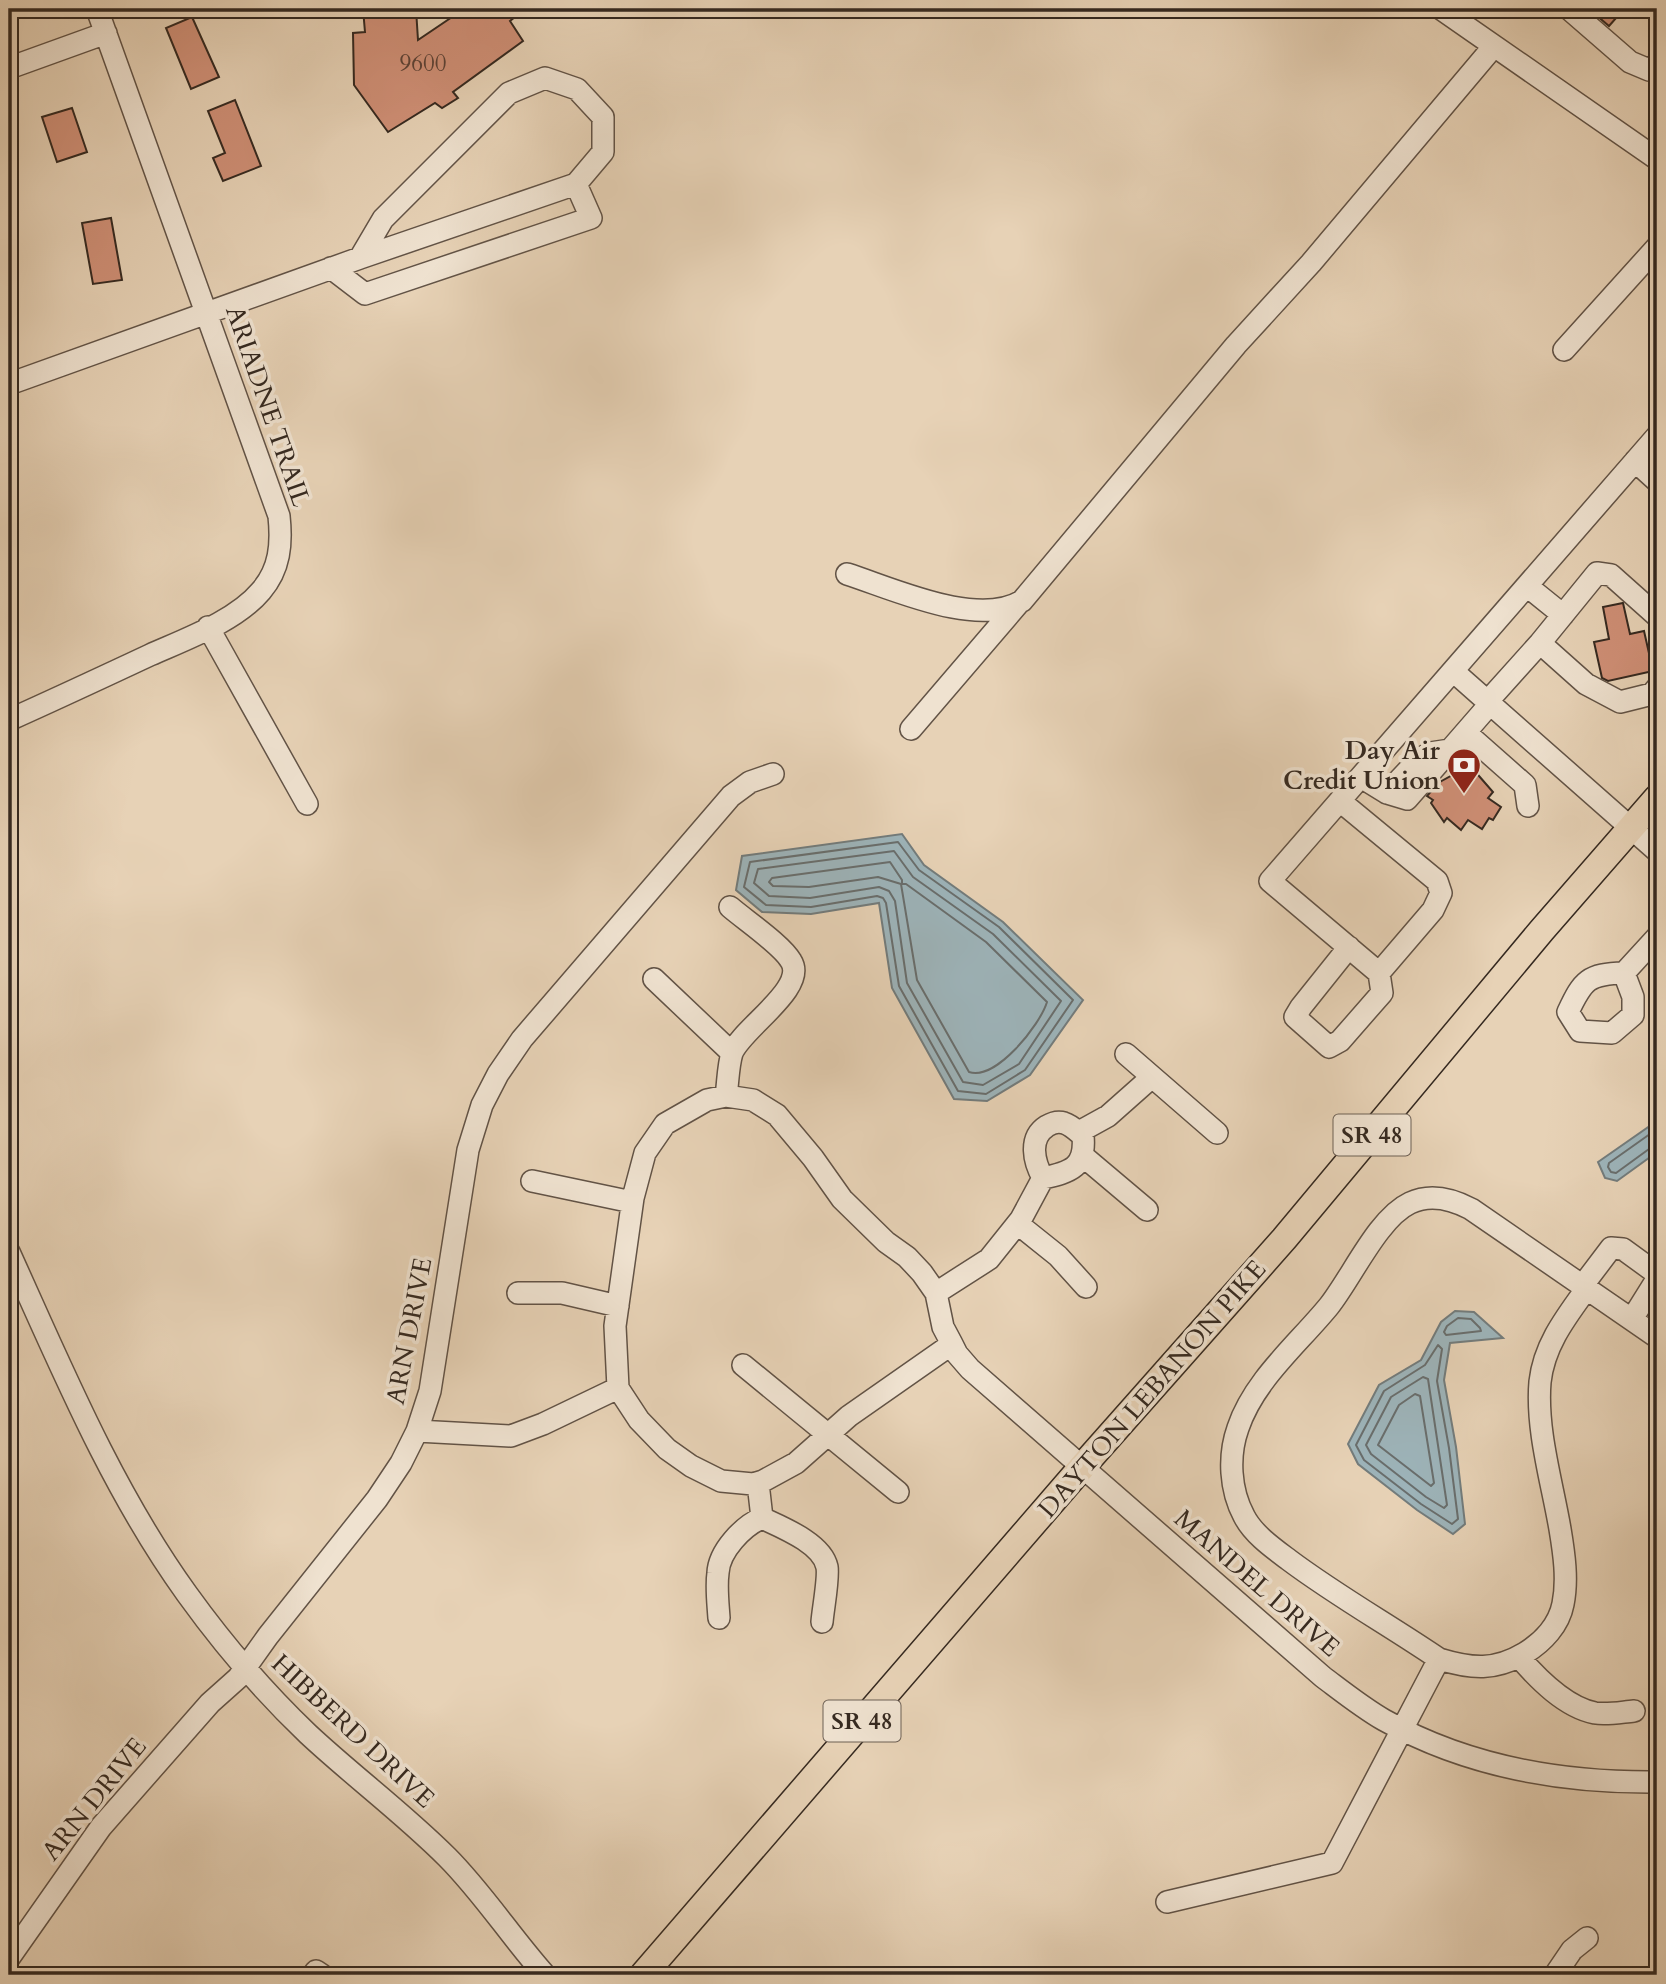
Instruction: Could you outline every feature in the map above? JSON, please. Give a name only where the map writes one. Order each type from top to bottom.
[{"type":"main road","name":"DAYTON LEBANON PIKE","points":[[643,1975],[1082,1467],[1284,1239],[1542,930],[1657,798]]},
{"type":"street","name":"ARIADNE TRAIL","points":[[9,720],[208,628],[244,608],[263,589],[276,564],[282,539],[279,516],[97,9]]},
{"type":"street","points":[[1441,9],[1657,159]]},
{"type":"street","points":[[1569,9],[1630,62],[1649,70],[1657,64]]},
{"type":"street","points":[[9,68],[106,33]]},
{"type":"street","points":[[911,729],[1236,345],[1311,264],[1494,46]]},
{"type":"street","points":[[9,384],[331,268],[576,184],[603,152],[603,117],[577,89],[545,78],[509,93],[383,219],[360,258]]},
{"type":"street","points":[[331,268],[365,294],[591,218],[576,184]]},
{"type":"street","points":[[1564,350],[1657,247]]},
{"type":"street","points":[[1349,947],[1295,1017],[1329,1047],[1340,1041],[1382,993],[1379,973],[1349,947],[1270,881],[1657,436]]},
{"type":"street","points":[[1635,461],[1657,481]]},
{"type":"street","points":[[1360,777],[1397,796],[1417,761],[1430,753],[1450,750],[1466,733],[1597,573],[1611,575],[1657,616]]},
{"type":"street","points":[[847,574],[949,607],[997,611],[1020,602]]},
{"type":"street","points":[[1527,586],[1563,615]]},
{"type":"street","points":[[208,628],[307,804]]},
{"type":"street","points":[[1540,643],[1586,684],[1620,702],[1651,694],[1657,688]]},
{"type":"street","points":[[1453,671],[1657,851]]},
{"type":"street","points":[[1466,733],[1525,785],[1528,806]]},
{"type":"street","name":"ARN DRIVE","points":[[9,1958],[101,1827],[210,1703],[238,1678],[377,1499],[401,1463],[417,1431],[430,1391],[468,1150],[482,1105],[498,1074],[522,1039],[731,796],[750,782],[773,774]]},
{"type":"street","points":[[1340,801],[1437,881],[1441,893],[1433,910],[1379,973]]},
{"type":"street","points":[[730,907],[792,961],[795,973],[783,995],[755,1023],[732,1053],[726,1097],[707,1100],[665,1124],[645,1153],[632,1202],[615,1326],[618,1388],[639,1420],[667,1449],[691,1466],[721,1481],[753,1484],[796,1463],[849,1416],[952,1344]]},
{"type":"street","points":[[1624,973],[1657,937]]},
{"type":"street","points":[[654,979],[732,1053]]},
{"type":"street","points":[[1126,1054],[1217,1133]]},
{"type":"street","points":[[1079,1132],[1108,1116],[1152,1077]]},
{"type":"street","name":"MANDEL DRIVE","points":[[726,1097],[753,1100],[777,1115],[813,1158],[842,1199],[920,1271],[936,1293],[943,1326],[957,1354],[970,1369],[1323,1677],[1382,1719],[1472,1757],[1550,1776],[1609,1783],[1657,1782]]},
{"type":"street","points":[[936,1293],[989,1259],[1018,1224],[1043,1178],[1069,1170],[1080,1163],[1083,1156],[1083,1136],[1060,1121],[1045,1127],[1038,1134],[1034,1150],[1037,1167],[1043,1178]]},
{"type":"street","points":[[1083,1156],[1147,1210]]},
{"type":"street","points":[[532,1181],[632,1202]]},
{"type":"street","points":[[1632,1319],[1657,1278],[1656,1273],[1623,1249],[1611,1248],[1585,1287],[1559,1328],[1548,1349],[1542,1370],[1541,1420],[1564,1553],[1563,1604],[1548,1635],[1536,1647],[1519,1657],[1503,1665],[1485,1668],[1439,1659],[1307,1573],[1275,1550],[1249,1525],[1236,1497],[1233,1478],[1236,1432],[1243,1413],[1253,1396],[1329,1305],[1384,1225],[1395,1212],[1411,1202],[1427,1198],[1457,1202],[1471,1209],[1585,1287],[1632,1319],[1657,1337]]},
{"type":"street","points":[[1018,1224],[1058,1256],[1086,1287]]},
{"type":"street","name":"HIBBERD DRIVE","points":[[9,1252],[14,1279],[113,1475],[136,1518],[187,1595],[262,1688],[448,1859],[545,1975]]},
{"type":"street","points":[[518,1293],[562,1293],[618,1306]]},
{"type":"street","points":[[743,1365],[898,1492]]},
{"type":"street","points":[[417,1431],[511,1436],[543,1424],[618,1388]]},
{"type":"street","points":[[758,1483],[762,1518]]},
{"type":"street","points":[[719,1618],[718,1570],[726,1552],[738,1536],[751,1523],[762,1518],[794,1532],[817,1551],[827,1566],[822,1622]]},
{"type":"street","points":[[1519,1657],[1535,1676],[1560,1698],[1595,1713],[1634,1711]]},
{"type":"street","points":[[1167,1902],[1332,1863],[1439,1659]]},
{"type":"street","points":[[1555,1975],[1572,1950],[1587,1938]]},
{"type":"street","points":[[313,1975],[317,1972],[322,1975]]},
{"type":"water","points":[[902,834],[924,865],[1003,922],[1083,1000],[1030,1075],[987,1101],[954,1099],[892,988],[879,903],[811,914],[762,912],[736,890],[742,856]]},
{"type":"water","points":[[1657,1121],[1657,1155],[1653,1155],[1617,1181],[1605,1178],[1598,1162]]},
{"type":"water","points":[[1455,1311],[1474,1312],[1503,1338],[1450,1343],[1444,1380],[1456,1447],[1465,1524],[1453,1534],[1358,1464],[1348,1444],[1379,1385],[1421,1360],[1441,1322]]},
{"type":"building","points":[[363,9],[416,9],[418,40],[464,9],[525,9],[510,21],[523,41],[453,92],[458,98],[442,108],[435,103],[388,132],[354,85],[353,33],[365,32]]},
{"type":"building","points":[[1589,9],[1624,9],[1609,26]]},
{"type":"building","points":[[192,17],[219,77],[191,89],[166,28]]},
{"type":"building","points":[[235,100],[261,166],[223,181],[213,158],[225,153],[208,111]]},
{"type":"building","points":[[72,108],[87,152],[57,162],[42,117]]},
{"type":"building","points":[[111,218],[122,280],[93,284],[82,223]]},
{"type":"building","points":[[1623,603],[1630,634],[1644,631],[1653,671],[1608,681],[1602,678],[1594,642],[1609,639],[1603,607]]},
{"type":"building","points":[[1462,765],[1470,772],[1473,769],[1493,792],[1488,798],[1501,807],[1493,820],[1489,818],[1482,829],[1468,820],[1461,830],[1447,818],[1444,822],[1431,803],[1433,800],[1427,796],[1438,783],[1456,773]]},
{"type":"place","name":"Day Air Credit Union","points":[[1464,795]]}]
